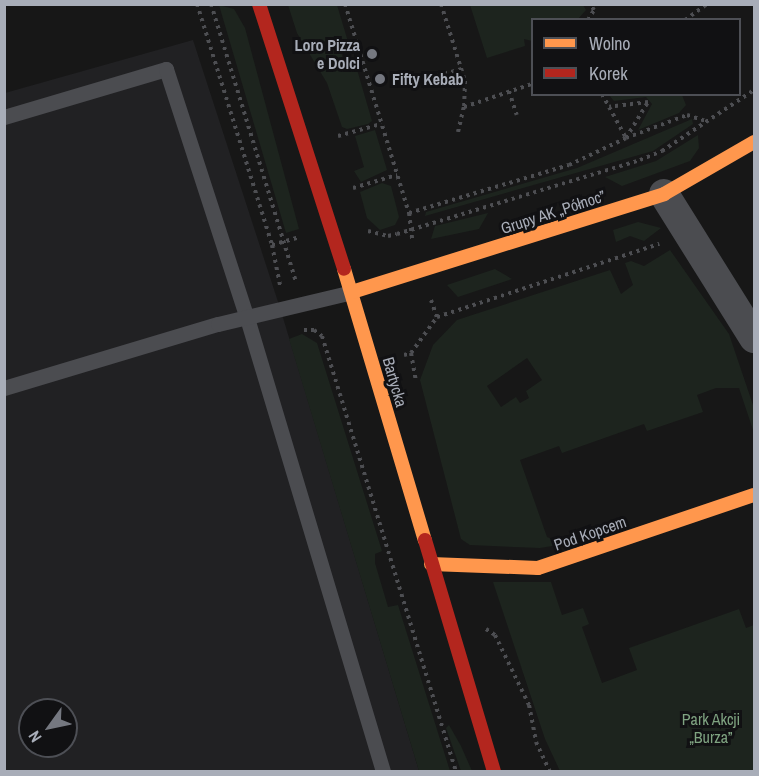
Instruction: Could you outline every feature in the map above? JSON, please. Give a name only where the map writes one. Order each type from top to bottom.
[{"type":"street","name":"Bartycka","points":[[259,4],[352,292],[494,771]]},
{"type":"street","name":"Grupy AK „Północ”","points":[[352,292],[664,194],[754,142]]},
{"type":"street","points":[[664,194],[750,319]]},
{"type":"street","name":"Pod Kopcem","points":[[431,564],[538,568],[754,495]]},
{"type":"lane","points":[[4,117],[166,69],[247,318],[383,771]]},
{"type":"lane","points":[[4,388],[247,318],[352,292]]},
{"type":"path","points":[[197,4],[272,245],[302,236]]},
{"type":"path","points":[[211,4],[303,305]]},
{"type":"path","points":[[345,4],[409,213],[410,230]]},
{"type":"path","points":[[441,4],[465,81],[464,107],[458,132]]},
{"type":"path","points":[[589,18],[594,10],[590,4]]},
{"type":"path","points":[[688,18],[707,4]]},
{"type":"path","points":[[437,76],[462,69]]},
{"type":"path","points":[[464,107],[531,84]]},
{"type":"path","points":[[366,227],[370,233],[388,236],[640,160],[662,151],[754,90]]},
{"type":"path","points":[[509,91],[517,115]]},
{"type":"path","points":[[603,96],[626,138]]},
{"type":"path","points":[[609,107],[648,102],[626,138]]},
{"type":"path","points":[[409,213],[569,165],[626,138],[687,115],[706,121]]},
{"type":"path","points":[[338,136],[381,124]]},
{"type":"path","points":[[352,188],[397,175]]},
{"type":"path","points":[[411,353],[437,317],[664,241]]},
{"type":"path","points":[[334,376],[456,771]]},
{"type":"path","points":[[478,623],[495,635],[500,645],[529,705],[536,742],[550,771]]},
{"type":"shaded area","points":[[193,40],[281,311],[419,771],[5,772],[5,93]]},
{"type":"green space","points":[[219,5],[234,9],[245,28],[299,229],[286,233]]},
{"type":"green space","points":[[288,5],[337,5],[349,45],[340,48],[346,70],[356,66],[372,121],[368,124],[347,129],[342,127],[327,83],[297,33]]},
{"type":"green space","points":[[470,5],[583,5],[586,10],[579,18],[531,18],[531,41],[524,39],[525,46],[487,58]]},
{"type":"green space","points":[[610,96],[682,96],[686,105],[679,113],[638,130],[652,104],[646,97],[614,101]]},
{"type":"green space","points":[[692,119],[693,124],[653,151],[425,216],[426,212],[577,168]]},
{"type":"green space","points":[[375,130],[387,170],[361,182],[354,171],[364,167],[355,136]]},
{"type":"green space","points":[[698,135],[699,148],[690,161],[622,186],[605,177],[656,161]]},
{"type":"green space","points":[[382,183],[391,186],[399,217],[395,225],[380,230],[367,218],[360,192]]},
{"type":"green space","points":[[488,213],[479,229],[431,239],[435,226]]},
{"type":"green space","points":[[638,222],[661,228],[644,241],[630,236],[616,242],[613,230]]},
{"type":"green space","points":[[670,250],[729,334],[754,408],[754,433],[739,388],[716,388],[697,395],[703,412],[647,431],[644,424],[562,453],[559,446],[520,460],[547,537],[564,544],[540,548],[470,545],[461,539],[420,380],[433,345],[457,320],[610,270],[621,294],[633,285],[625,263],[631,261],[644,266]],"holes":[[[527,358],[542,380],[526,391],[529,398],[520,403],[516,397],[501,407],[487,386]]]},
{"type":"green space","points":[[495,269],[512,279],[458,297],[447,285]]},
{"type":"green space","points":[[302,334],[317,343],[382,551],[375,554],[375,563],[388,607],[398,605],[450,771],[419,771],[289,339]]},
{"type":"green space","name":"Park Akcji „Burza”","points":[[493,582],[551,582],[562,615],[583,608],[589,624],[582,627],[602,683],[637,670],[629,648],[739,609],[746,628],[754,625],[754,771],[560,771],[545,739]]},
{"type":"green space","points":[[449,725],[472,771],[461,771],[446,728]]},
{"type":"traffic: slow","points":[[352,292],[664,194],[754,142]]},
{"type":"traffic: slow","points":[[344,269],[425,540]]},
{"type":"traffic: slow","points":[[431,564],[538,568],[754,495]]},
{"type":"traffic: jam","points":[[259,4],[344,269]]},
{"type":"traffic: jam","points":[[425,540],[494,772]]},
{"type":"place","name":"Loro Pizza e Dolci","points":[[372,54]]},
{"type":"place","name":"Fifty Kebab","points":[[380,79]]}]
